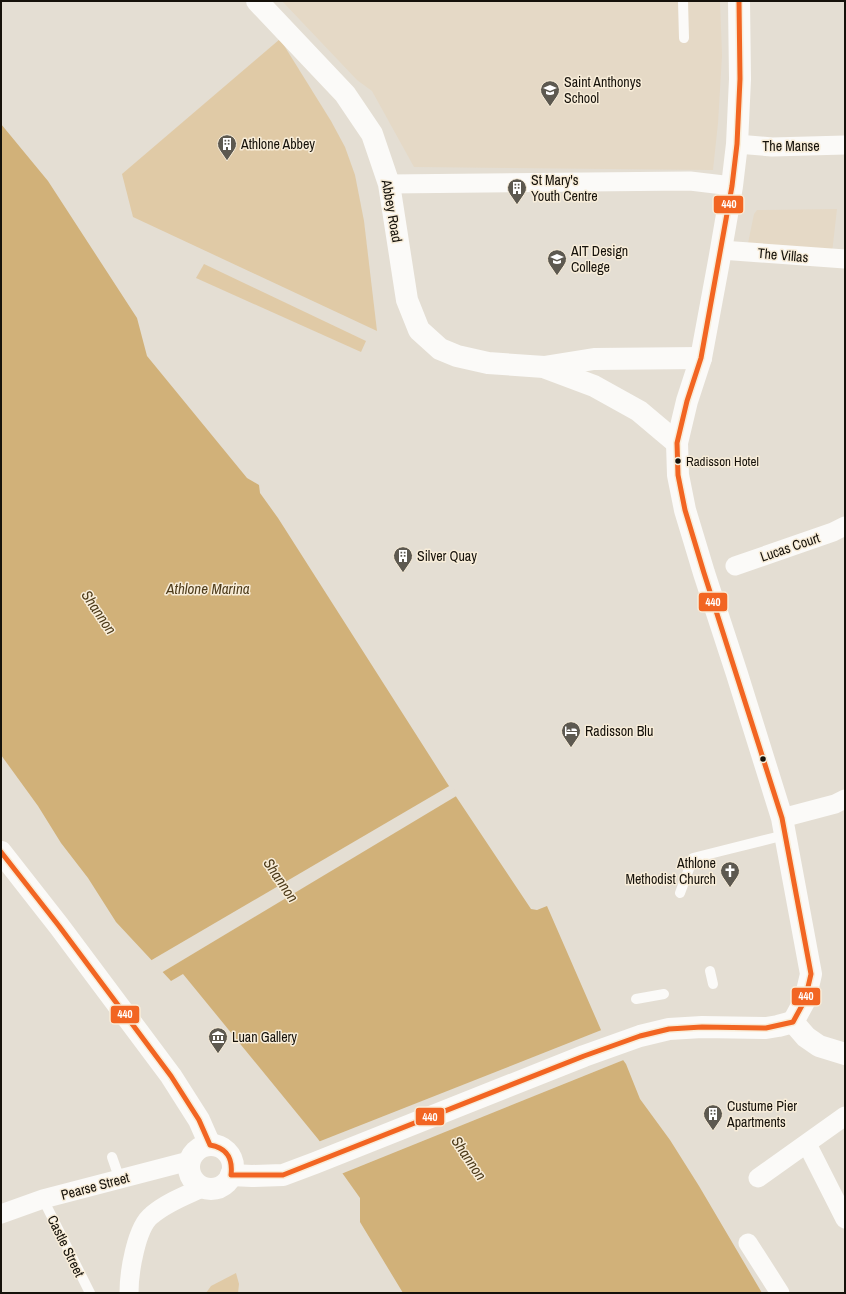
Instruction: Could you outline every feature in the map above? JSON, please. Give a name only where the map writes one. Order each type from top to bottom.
[{"type":"street","name":"Abbey Road","points":[[257,1],[345,94],[372,134],[389,184],[407,300],[419,330],[440,348],[457,356],[488,363],[544,367],[594,359],[701,358]]},
{"type":"street","points":[[231,1175],[283,1175],[584,1056],[640,1036],[669,1029],[702,1027],[766,1028],[793,1022],[804,1000],[811,974],[784,827],[685,510],[678,475],[677,443],[687,401],[701,358],[732,186],[737,144],[740,79],[739,1]]},
{"type":"street","name":"The Manse","points":[[737,144],[772,147],[845,145]]},
{"type":"street","points":[[389,184],[690,181],[732,186]]},
{"type":"street","name":"The Villas","points":[[721,250],[845,259]]},
{"type":"street","name":"Abbey Road","points":[[544,367],[594,386],[639,411],[677,443]]},
{"type":"street","name":"Lucas Court","points":[[735,566],[833,532],[845,526]]},
{"type":"street","points":[[784,827],[845,799]]},
{"type":"street","points":[[1,852],[78,950],[171,1076],[199,1120],[210,1145]]},
{"type":"street","points":[[793,1022],[806,1037],[819,1046],[845,1054]]},
{"type":"street","points":[[758,1178],[845,1116]]},
{"type":"street","points":[[807,1144],[845,1219]]},
{"type":"street","points":[[210,1145],[217,1146],[224,1149],[229,1154],[233,1168],[228,1181],[217,1188],[210,1188],[204,1187],[193,1180],[190,1174],[189,1161],[198,1150],[210,1145]]},
{"type":"street","name":"Pearse Street","points":[[1,1214],[44,1199],[189,1161]]},
{"type":"street","points":[[129,1293],[129,1284],[136,1243],[143,1226],[151,1215],[168,1204],[204,1187]]},
{"type":"street","points":[[748,1243],[780,1293]]},
{"type":"lane","points":[[683,1],[684,38]]},
{"type":"lane","points":[[680,893],[693,858],[784,827]]},
{"type":"lane","points":[[710,971],[713,984]]},
{"type":"lane","points":[[636,999],[664,994]]},
{"type":"lane","points":[[112,1157],[120,1180]]},
{"type":"lane","name":"Castle Street","points":[[44,1199],[90,1293]]},
{"type":"shaded area","points":[[282,1],[720,1],[722,55],[718,123],[713,170],[414,167],[372,91],[357,80]]},
{"type":"shaded area","points":[[280,39],[331,121],[345,147],[355,175],[364,221],[377,331],[133,217],[122,174]]},
{"type":"shaded area","points":[[837,209],[832,253],[747,248],[754,214],[757,210]]},
{"type":"shaded area","points":[[204,264],[366,341],[361,352],[196,278]]},
{"type":"shaded area","points":[[236,1273],[239,1284],[238,1293],[206,1293],[211,1286]]},
{"type":"water","points":[[1,124],[48,181],[137,318],[147,356],[247,478],[259,485],[260,493],[278,518],[447,783],[531,909],[537,910],[547,906],[601,1030],[626,1064],[640,1099],[670,1140],[699,1186],[762,1293],[403,1293],[360,1222],[360,1198],[318,1139],[183,974],[171,981],[116,922],[88,878],[61,843],[38,806],[1,755]]},
{"type":"pier","points":[[451,785],[458,795],[161,973],[150,961]]},
{"type":"pier","points":[[604,1029],[626,1059],[341,1174],[318,1142]]},
{"type":"transit line","name":"440","points":[[1,852],[59,926],[171,1076],[199,1120],[210,1145],[216,1146],[225,1151],[228,1155],[231,1164],[231,1175],[283,1175],[584,1056],[640,1036],[669,1029],[702,1027],[766,1028],[793,1022],[805,1000],[811,974],[782,818],[704,573],[685,510],[678,475],[677,443],[687,401],[701,358],[732,186],[737,144],[740,79],[739,1]]},
{"type":"place","name":"Saint Anthonys School","points":[[550,107]]},
{"type":"place","name":"Athlone Abbey","points":[[227,161]]},
{"type":"place","name":"St Mary's Youth Centre","points":[[517,205]]},
{"type":"place","name":"AIT Design College","points":[[557,276]]},
{"type":"place","name":"Radisson Hotel","points":[[678,461]]},
{"type":"place","name":"Silver Quay","points":[[403,573]]},
{"type":"place","name":"Radisson Blu","points":[[571,748]]},
{"type":"place","name":"Athlone Methodist Church","points":[[730,888]]},
{"type":"place","name":"Luan Gallery","points":[[218,1054]]},
{"type":"place","name":"Custume Pier Apartments","points":[[713,1131]]},
{"type":"water label","name":"Athlone Marina","points":[[208,588]]},
{"type":"water label","name":"Shannon","points":[[99,612]]},
{"type":"water label","name":"Shannon","points":[[281,880]]},
{"type":"water label","name":"Shannon","points":[[469,1158]]}]
